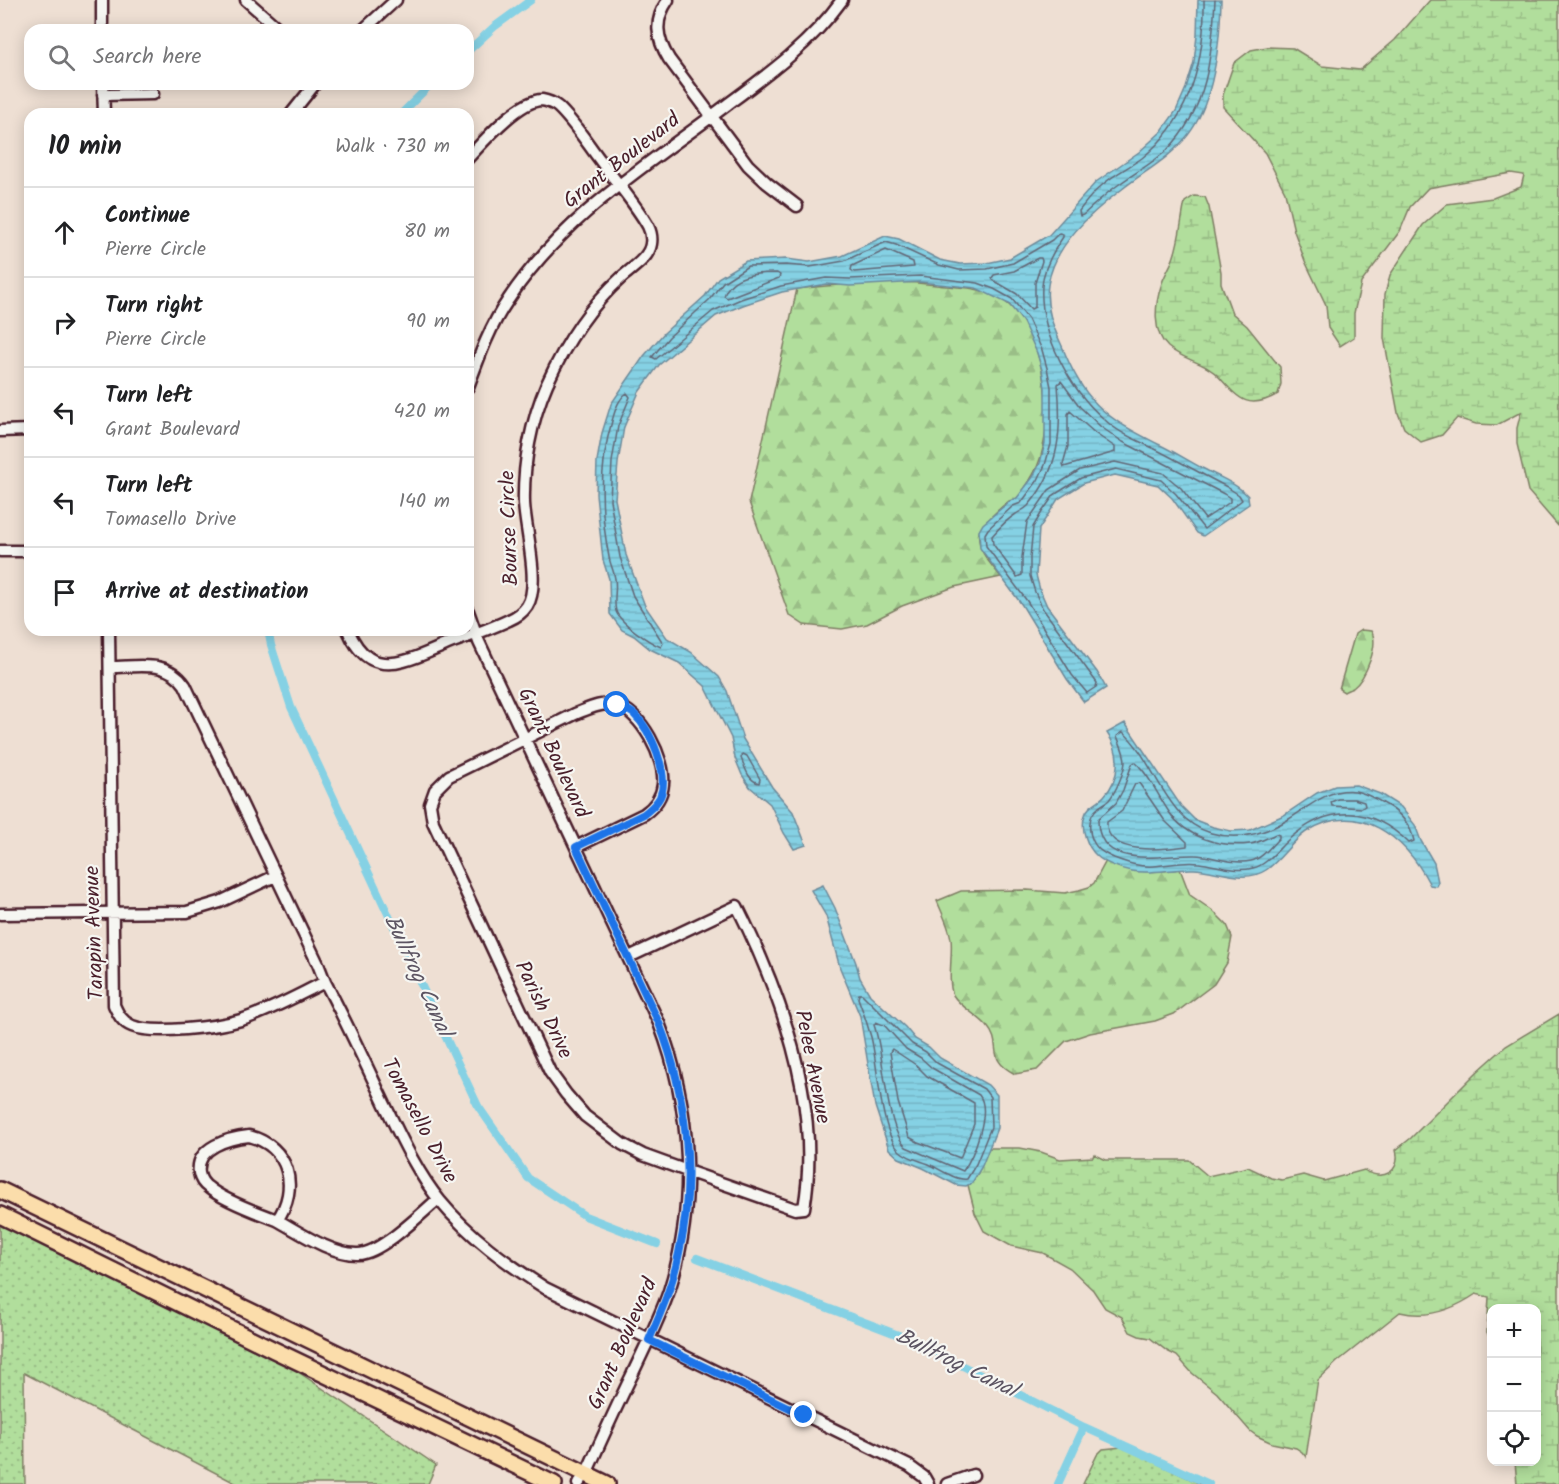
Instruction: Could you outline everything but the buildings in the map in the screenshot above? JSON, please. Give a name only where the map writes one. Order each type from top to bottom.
[{"type":"highway","points":[[0,1190],[582,1479],[607,1484]]},
{"type":"highway","points":[[0,1215],[554,1484]]},
{"type":"street","points":[[102,0],[102,24]]},
{"type":"street","points":[[246,0],[273,24]]},
{"type":"street","points":[[370,24],[396,0]]},
{"type":"street","points":[[668,0],[661,11],[658,22],[659,41],[669,58],[748,165],[797,206]]},
{"type":"street","name":"Grant Boulevard","points":[[474,372],[488,336],[507,302],[531,267],[570,225],[796,52],[842,0]]},
{"type":"street","points":[[104,108],[103,90],[153,94]]},
{"type":"street","points":[[296,108],[310,90]]},
{"type":"street","name":"Bourse Circle","points":[[474,152],[494,131],[531,102],[540,100],[552,102],[572,123],[619,186],[649,228],[652,238],[651,247],[645,257],[618,281],[573,334],[546,387],[533,426],[525,478],[524,504],[533,575],[531,598],[527,606],[511,620],[476,633]]},
{"type":"street","points":[[0,431],[24,430]]},
{"type":"street","points":[[0,551],[24,551]]},
{"type":"street","name":"Grant Boulevard","points":[[474,628],[663,1032],[676,1078],[686,1133],[686,1209],[680,1253],[662,1311],[582,1479]]},
{"type":"street","name":"Tarapin Avenue","points":[[109,636],[114,1005],[124,1022],[133,1026],[154,1029],[212,1026],[242,1020],[325,982]]},
{"type":"street","name":"Bourse Circle","points":[[351,636],[358,650],[366,657],[387,664],[410,659],[468,636]]},
{"type":"street","name":"Tomasello Drive","points":[[110,667],[158,666],[170,669],[179,676],[401,1137],[438,1199],[470,1232],[505,1263],[545,1288],[909,1466],[928,1484]]},
{"type":"street","points":[[525,740],[575,714],[605,704],[617,705],[634,715],[650,738],[663,776],[660,797],[644,814],[576,847]]},
{"type":"street","name":"Parish Drive","points":[[525,740],[459,770],[435,790],[430,804],[433,822],[550,1072],[585,1116],[614,1139],[643,1155],[795,1209],[804,1208]]},
{"type":"street","points":[[0,914],[175,913],[199,910],[274,876]]},
{"type":"street","name":"Pelee Avenue","points":[[629,957],[737,906],[776,993],[792,1046],[802,1093],[807,1143],[808,1186],[804,1208]]},
{"type":"street","points":[[277,1220],[287,1202],[289,1179],[282,1160],[268,1143],[249,1136],[236,1137],[206,1151],[198,1168],[200,1179],[209,1189],[329,1247],[349,1254],[360,1255],[377,1248],[438,1199]]},
{"type":"street","points":[[947,1484],[973,1475]]},
{"type":"green space","points":[[1430,0],[1559,0],[1559,527],[1528,491],[1517,444],[1517,428],[1521,412],[1497,425],[1476,424],[1457,418],[1442,435],[1421,442],[1404,428],[1398,413],[1384,338],[1385,294],[1390,275],[1423,225],[1447,204],[1493,198],[1521,187],[1524,175],[1511,173],[1428,188],[1410,207],[1400,231],[1361,283],[1354,313],[1354,337],[1340,346],[1328,328],[1326,305],[1305,261],[1294,231],[1285,192],[1265,153],[1223,107],[1223,95],[1234,63],[1251,50],[1267,47],[1293,48],[1322,66],[1360,70],[1395,40]]},
{"type":"green space","points":[[1194,196],[1205,197],[1209,207],[1221,283],[1232,313],[1247,326],[1280,367],[1281,384],[1278,394],[1268,399],[1251,402],[1239,397],[1214,373],[1168,347],[1159,334],[1156,310],[1159,293],[1173,260],[1185,202]]},
{"type":"green space","points":[[895,282],[983,291],[1001,299],[1022,320],[1040,362],[1045,387],[1045,435],[1041,457],[1033,475],[1016,499],[1009,501],[980,530],[979,540],[982,552],[1001,577],[954,587],[902,606],[867,624],[842,629],[804,625],[789,615],[749,502],[797,289]]},
{"type":"green space","points":[[1361,630],[1371,631],[1373,637],[1374,644],[1370,661],[1358,684],[1344,692],[1339,689],[1355,634]]},
{"type":"green space","points":[[1106,861],[1142,871],[1180,869],[1190,895],[1213,911],[1227,925],[1232,937],[1227,963],[1214,984],[1174,1014],[1155,1021],[1090,1033],[1066,1041],[1037,1070],[1015,1074],[1000,1063],[992,1033],[987,1026],[953,995],[950,983],[951,939],[937,901],[961,891],[1027,890],[1065,893],[1079,890],[1094,883]]},
{"type":"green space","points":[[1559,1014],[1559,1484],[1517,1484],[1515,1466],[1541,1466],[1541,1304],[1489,1304],[1489,1297],[1476,1294],[1440,1311],[1420,1314],[1400,1312],[1318,1380],[1306,1457],[1296,1448],[1272,1443],[1250,1431],[1217,1393],[1192,1373],[1177,1356],[1150,1338],[1130,1332],[1122,1317],[1105,1308],[1093,1290],[1070,1268],[1043,1253],[1011,1246],[984,1231],[975,1213],[968,1185],[978,1173],[988,1148],[1020,1148],[1060,1159],[1093,1157],[1094,1154],[1106,1160],[1189,1160],[1208,1176],[1248,1167],[1271,1178],[1282,1180],[1303,1175],[1324,1181],[1364,1170],[1384,1175],[1389,1173],[1396,1164],[1396,1150],[1506,1046]]},
{"type":"green space","points":[[0,1220],[273,1355],[436,1465],[428,1484],[237,1484],[24,1373],[25,1484],[0,1484]]},
{"type":"green space","points":[[1122,1447],[1201,1484],[1083,1484],[1097,1455],[1103,1449]]},
{"type":"water","points":[[1198,0],[1221,0],[1214,70],[1210,88],[1197,121],[1173,151],[1109,199],[1076,231],[1058,257],[1052,270],[1047,293],[1053,324],[1071,366],[1082,386],[1098,406],[1131,430],[1238,487],[1248,496],[1249,504],[1203,536],[1197,533],[1172,498],[1158,485],[1115,475],[1084,483],[1058,499],[1039,529],[1036,575],[1047,606],[1097,672],[1106,688],[1084,702],[1067,679],[1022,605],[980,548],[979,531],[983,524],[1010,501],[1017,498],[1033,477],[1040,463],[1045,443],[1045,388],[1042,370],[1023,322],[1009,304],[976,288],[920,282],[850,286],[827,284],[782,292],[716,316],[659,365],[639,392],[624,427],[615,499],[626,555],[645,606],[667,638],[691,652],[719,677],[727,691],[743,739],[772,787],[793,812],[806,845],[794,849],[770,804],[750,787],[742,775],[735,758],[731,738],[705,686],[679,663],[650,649],[622,630],[610,614],[609,579],[603,560],[596,494],[597,461],[602,433],[611,404],[644,356],[664,333],[705,296],[718,278],[746,261],[786,259],[809,262],[842,256],[885,236],[899,239],[940,260],[960,264],[987,263],[1010,258],[1049,235],[1096,182],[1139,152],[1161,132],[1176,111],[1194,62]]},
{"type":"water","points":[[1125,723],[1181,806],[1195,820],[1213,827],[1231,831],[1250,830],[1284,815],[1317,793],[1335,786],[1356,785],[1380,794],[1401,807],[1415,825],[1434,863],[1438,882],[1436,886],[1430,885],[1408,852],[1379,828],[1362,821],[1344,819],[1326,823],[1306,832],[1266,870],[1249,876],[1194,869],[1139,872],[1122,869],[1100,859],[1090,848],[1085,837],[1084,820],[1088,809],[1102,798],[1114,781],[1117,757],[1112,740],[1107,733]]},
{"type":"water","points":[[823,885],[835,908],[860,978],[870,995],[915,1039],[929,1047],[940,1058],[988,1085],[997,1095],[997,1128],[982,1166],[972,1183],[966,1186],[956,1185],[899,1158],[889,1149],[875,1106],[860,1016],[840,968],[826,916],[811,890]]},
{"type":"waterway","name":"Bullfrog Canal","points":[[474,45],[494,27],[531,0]]},
{"type":"waterway","name":"Bullfrog Canal","points":[[407,108],[425,90]]},
{"type":"waterway","name":"Bullfrog Canal","points":[[269,636],[291,707],[478,1106],[528,1178],[585,1216],[657,1244]]},
{"type":"waterway","name":"Bullfrog Canal","points":[[697,1258],[909,1339],[1084,1427],[1209,1484]]},
{"type":"waterway","points":[[1058,1484],[1084,1427]]},
{"type":"route","points":[[617,705],[634,715],[642,723],[650,738],[662,767],[663,786],[660,797],[644,814],[576,847],[659,1023],[681,1097],[686,1133],[687,1187],[680,1253],[662,1311],[649,1340],[804,1415]]}]
